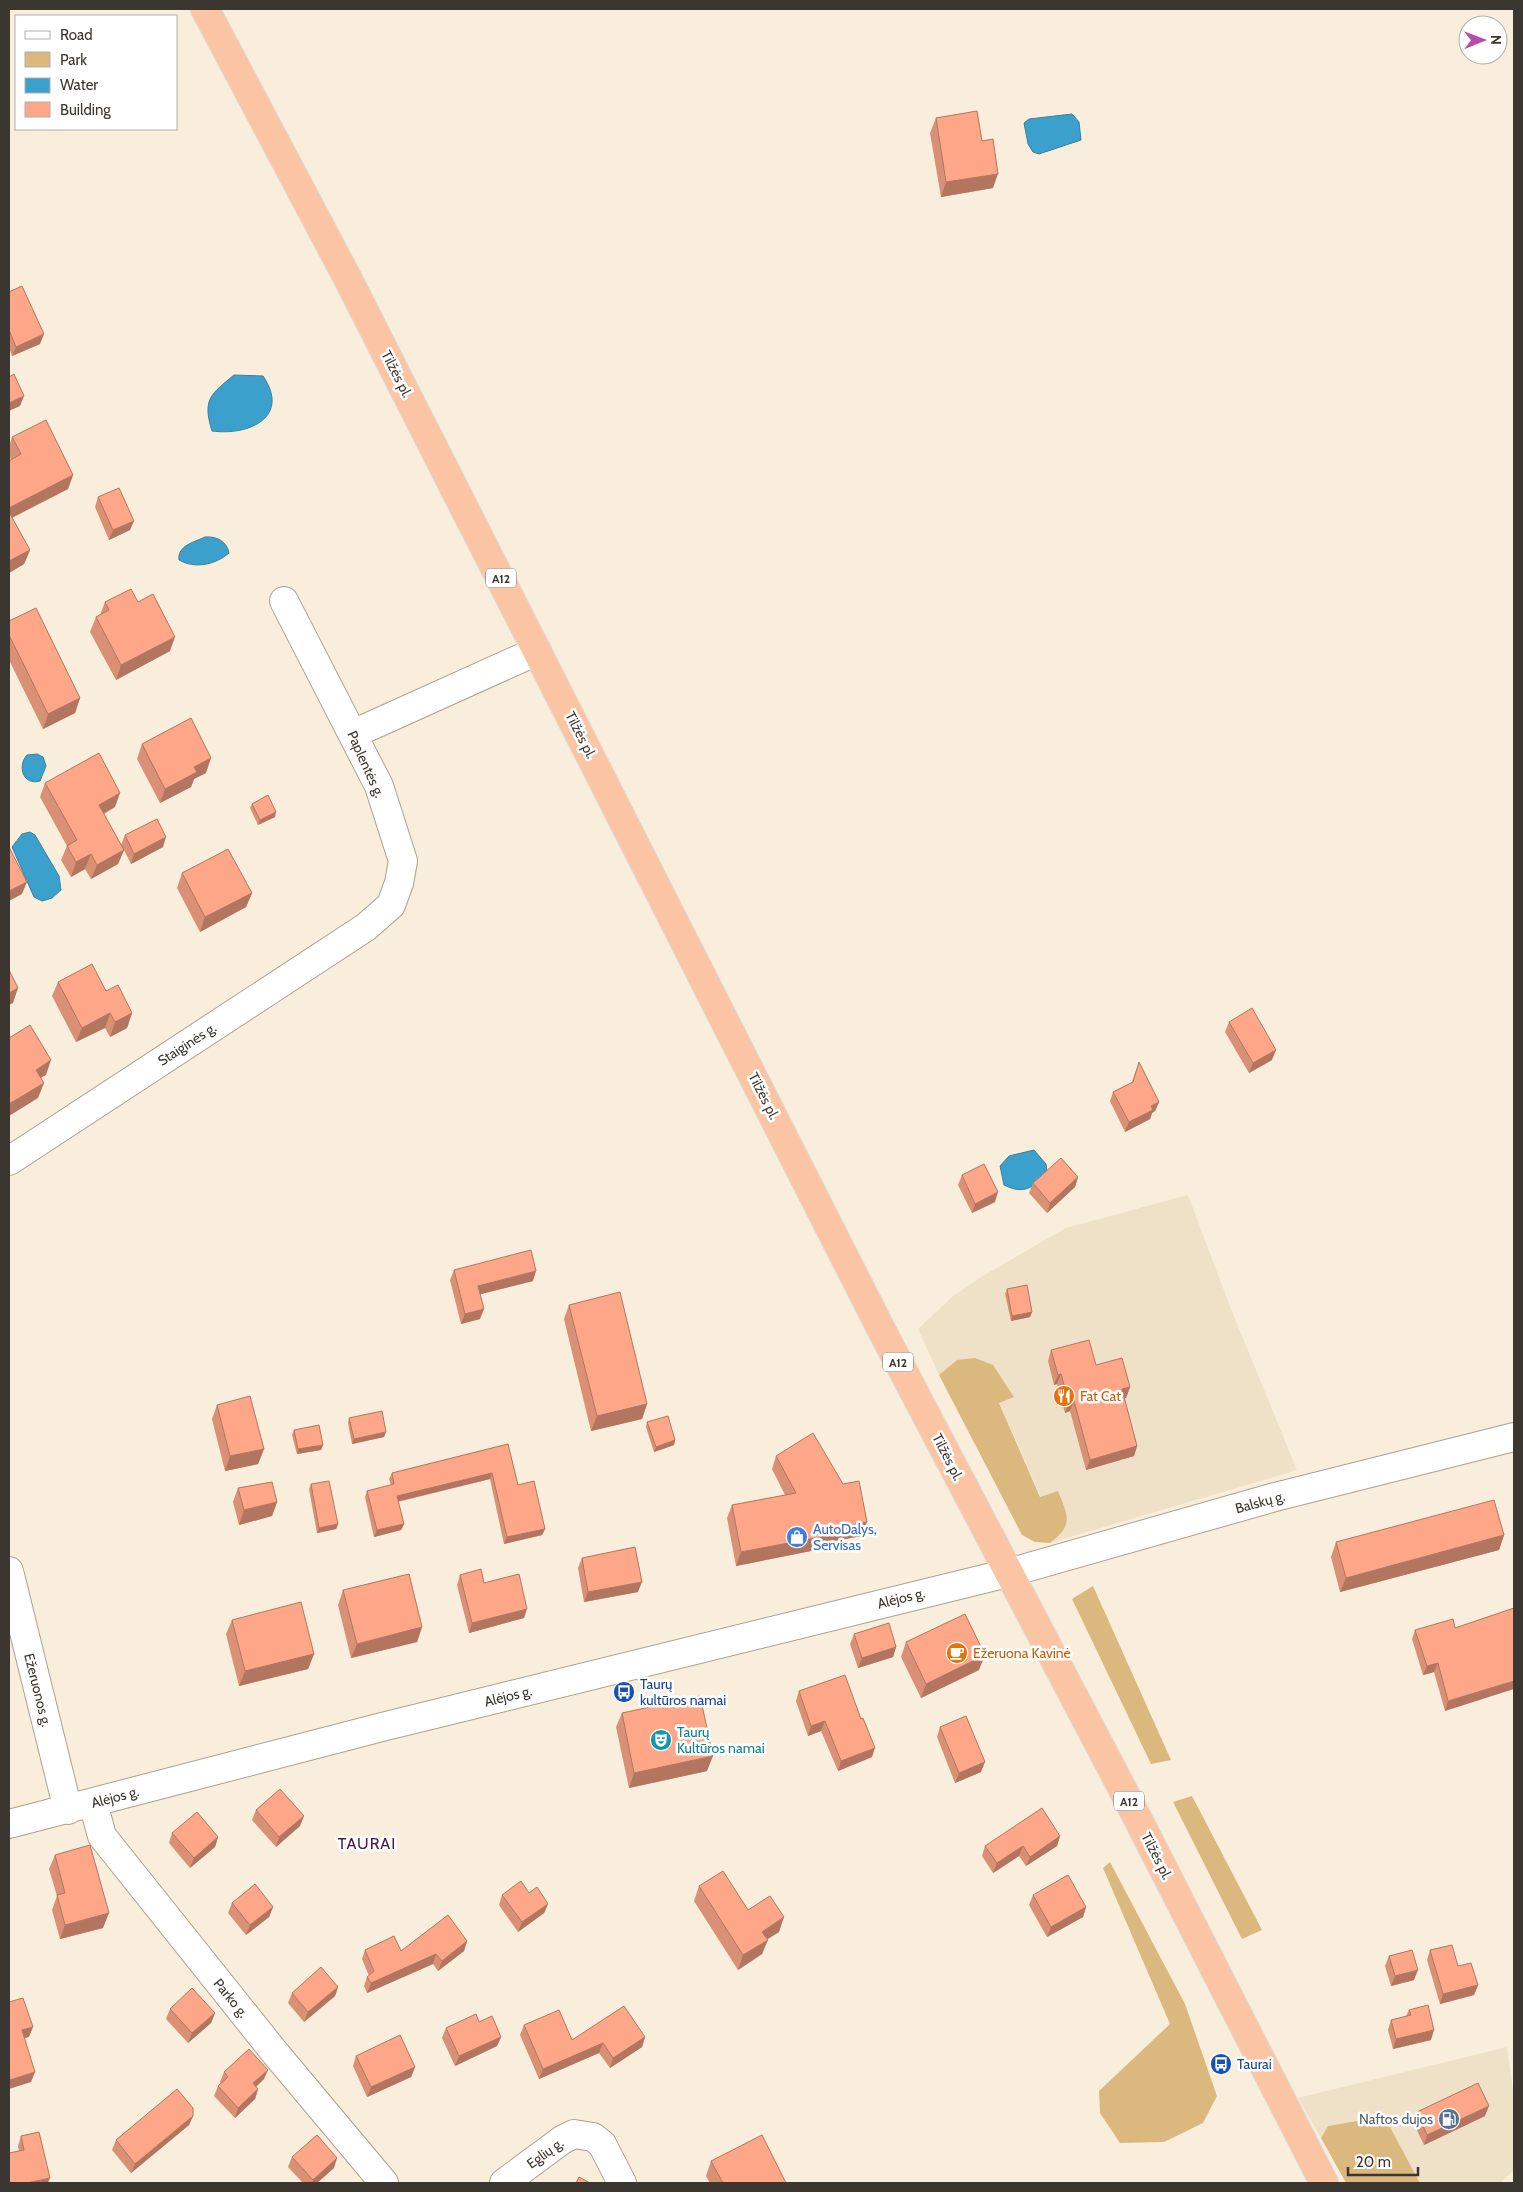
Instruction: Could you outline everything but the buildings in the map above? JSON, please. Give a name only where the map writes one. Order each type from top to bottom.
[{"type":"highway","name":"Tilžės pl.","points":[[206,9],[348,278],[877,1321],[1123,1790],[1324,2183]]},
{"type":"street","name":"Paplentės g.","points":[[284,601],[379,786],[403,861],[399,883],[390,904],[366,926]]},
{"type":"street","points":[[353,734],[538,650]]},
{"type":"street","name":"Staiginės g.","points":[[9,1161],[366,926]]},
{"type":"street","name":"Balskų g.","points":[[1008,1573],[1275,1497],[1514,1437]]},
{"type":"street","name":"Ežeruonos g.","points":[[9,1571],[81,1806]]},
{"type":"street","name":"Alėjos g.","points":[[9,1824],[382,1727],[1008,1573]]},
{"type":"street","name":"Parko g.","points":[[81,1806],[102,1836],[226,1992],[384,2183]]},
{"type":"street","name":"Eglių g.","points":[[504,2183],[562,2140],[574,2134],[593,2138],[602,2144],[622,2183]]},
{"type":"shaded area","points":[[1188,1195],[1231,1309],[1297,1470],[1050,1543],[1061,1534],[1058,1491],[1041,1497],[999,1402],[1013,1396],[993,1365],[957,1360],[939,1375],[918,1329],[953,1296],[981,1277],[1066,1228]]},
{"type":"shaded area","points":[[1507,2047],[1514,2098],[1514,2170],[1500,2183],[1420,2183],[1390,2127],[1373,2118],[1328,2126],[1321,2138],[1298,2098]]},
{"type":"green space","points":[[975,1358],[993,1365],[1014,1397],[999,1403],[1040,1497],[1058,1491],[1067,1520],[1063,1531],[1050,1543],[1035,1542],[1022,1535],[939,1375],[957,1360]]},
{"type":"green space","points":[[1093,1586],[1171,1760],[1151,1764],[1072,1599]]},
{"type":"green space","points":[[1192,1796],[1262,1930],[1242,1939],[1173,1802]]},
{"type":"green space","points":[[1110,1862],[1185,2004],[1217,2096],[1203,2123],[1164,2142],[1120,2143],[1100,2113],[1099,2091],[1170,2024],[1103,1868]]},
{"type":"green space","points":[[1374,2118],[1390,2127],[1420,2183],[1346,2183],[1321,2138],[1328,2126]]},
{"type":"water","points":[[1072,114],[1079,122],[1081,140],[1039,154],[1033,152],[1028,144],[1024,123],[1029,119]]},
{"type":"water","points":[[234,375],[263,376],[270,390],[272,403],[269,413],[262,421],[252,427],[226,432],[212,431],[208,411],[211,398],[219,387]]},
{"type":"water","points":[[205,537],[213,537],[223,542],[229,553],[211,563],[198,565],[179,560],[179,555],[183,548]]},
{"type":"water","points":[[37,754],[43,757],[46,766],[40,781],[29,781],[23,774],[22,764],[27,755]]},
{"type":"water","points":[[30,832],[35,835],[59,876],[61,890],[52,898],[42,901],[34,897],[12,847],[22,834]]},
{"type":"water","points":[[1034,1150],[1046,1164],[1047,1173],[1033,1186],[1023,1190],[1004,1185],[1000,1166],[1009,1156]]},
{"type":"place","name":"Fat Cat","points":[[1064,1396]]},
{"type":"place","name":"AutoDalys, Servisas","points":[[797,1537]]},
{"type":"place","name":"Ežeruona Kavinė","points":[[957,1653]]},
{"type":"place","name":"Taurų kultūros namai","points":[[624,1692]]},
{"type":"place","name":"Taurų Kultūros namai","points":[[661,1740]]},
{"type":"place","name":"Taurai","points":[[1221,2064]]},
{"type":"place","name":"Naftos dujos","points":[[1449,2119]]},
{"type":"district","name":"TAURAI","points":[[367,1843]]}]
